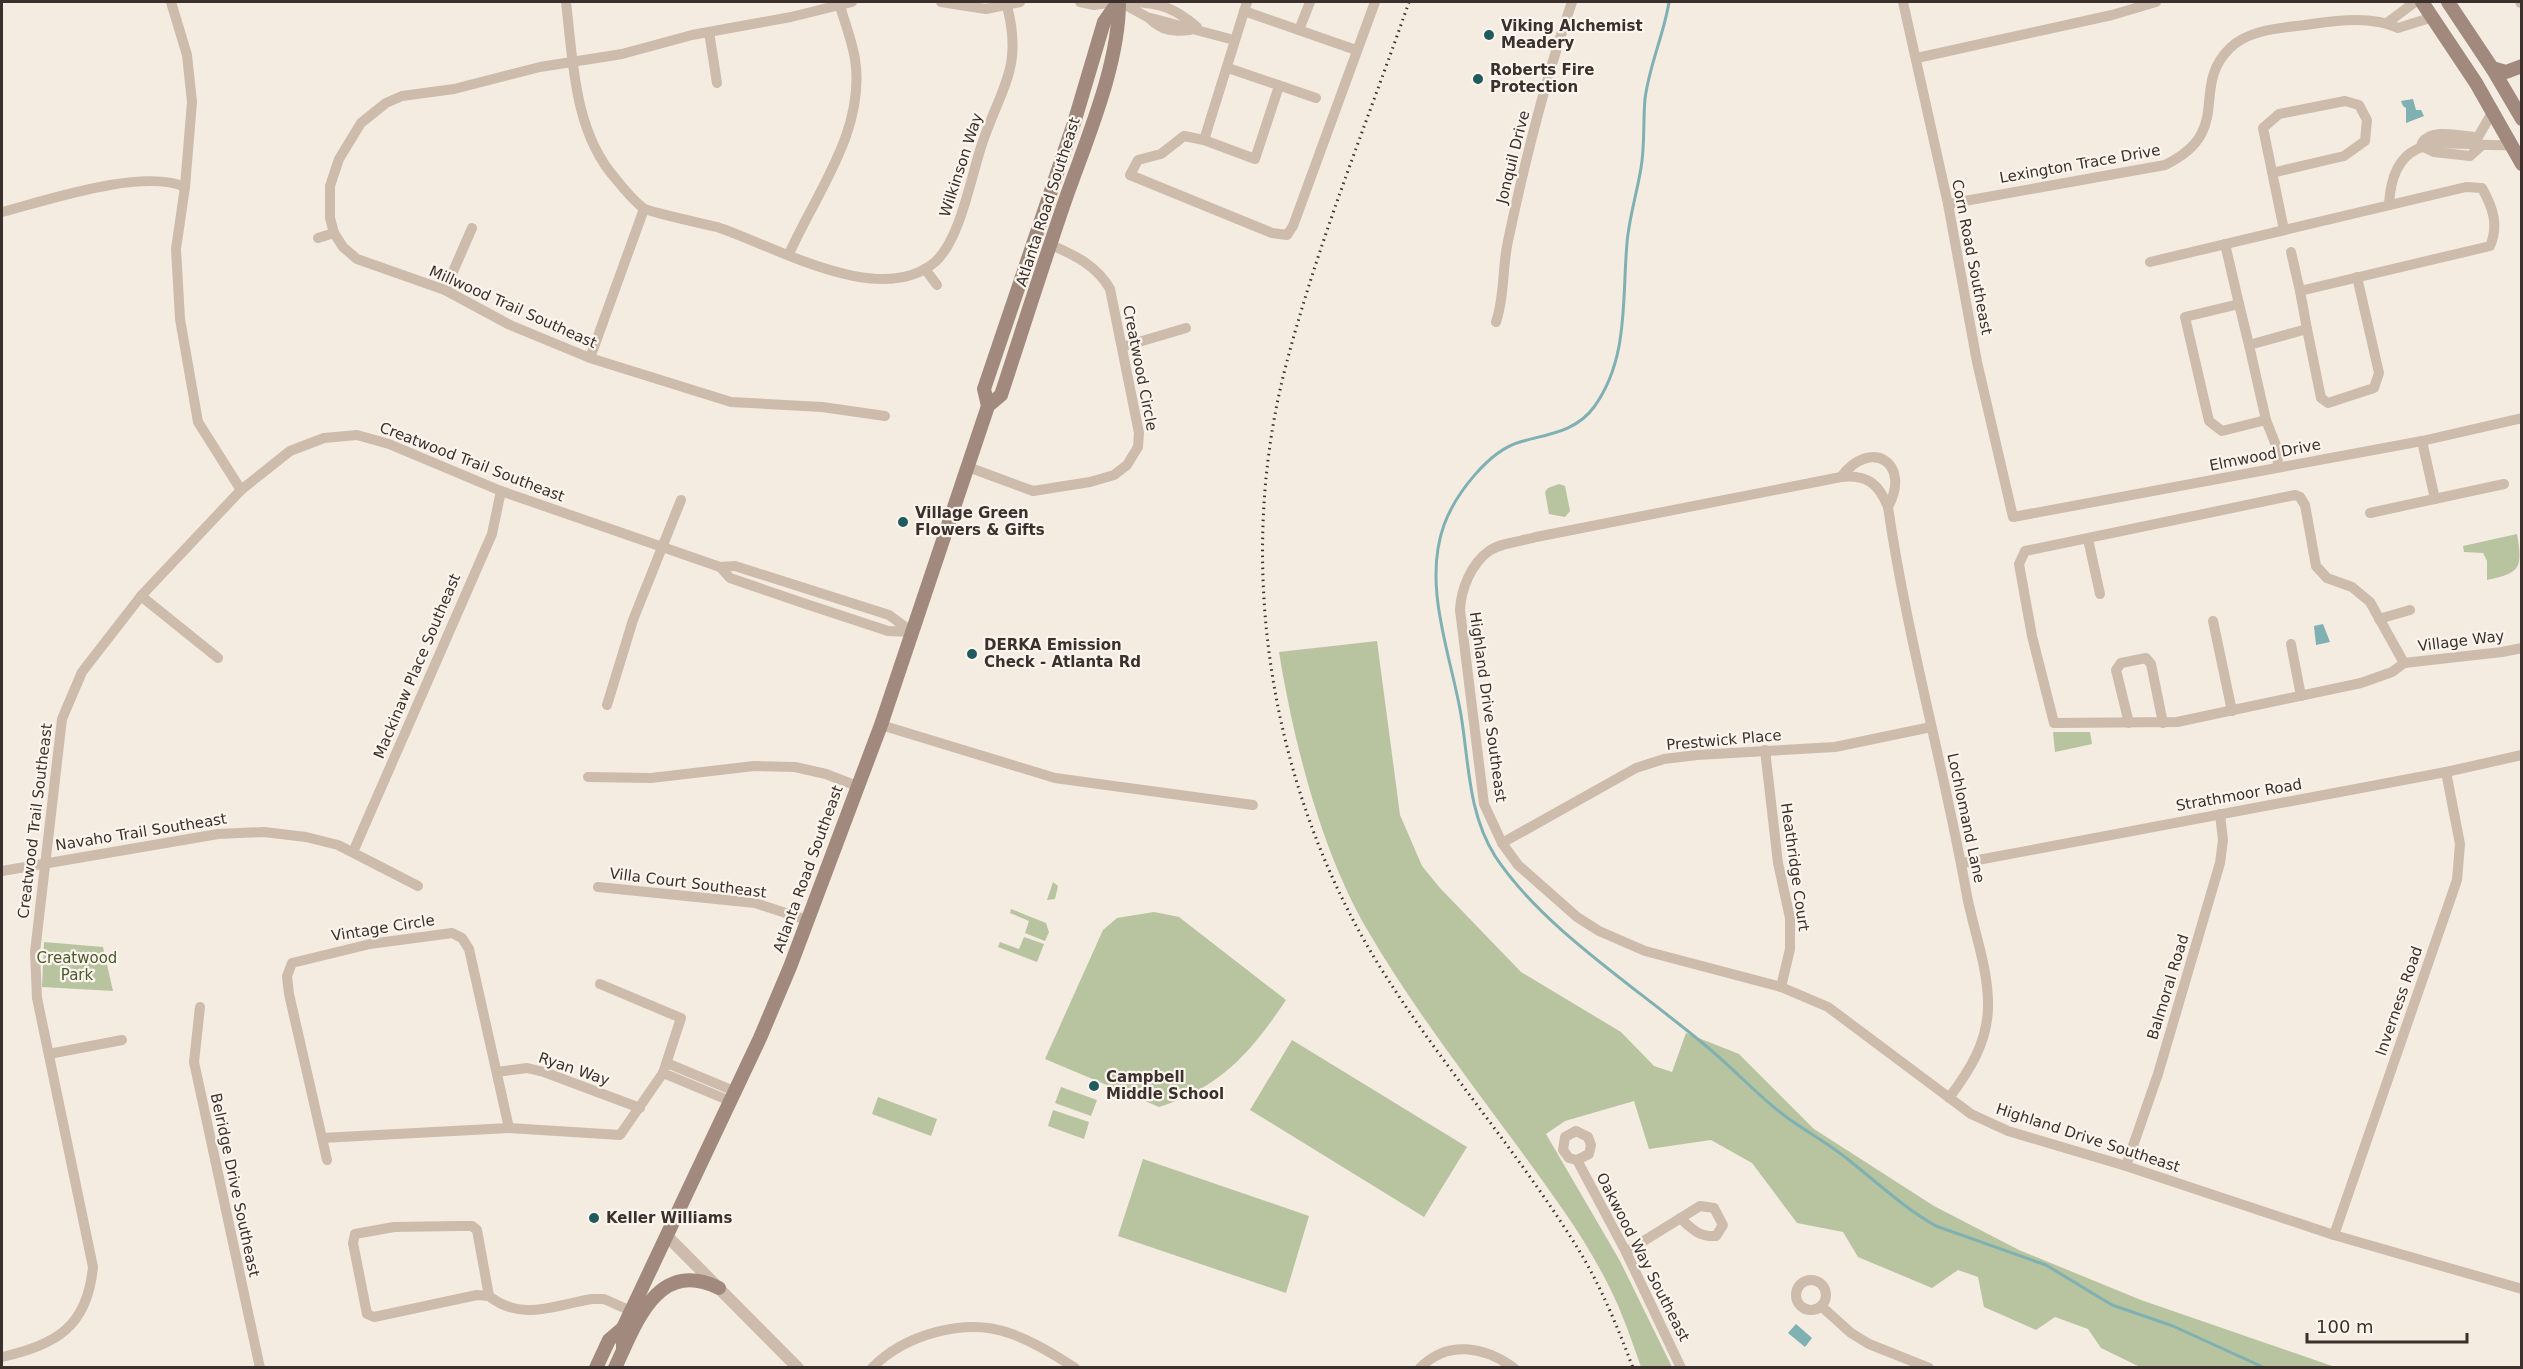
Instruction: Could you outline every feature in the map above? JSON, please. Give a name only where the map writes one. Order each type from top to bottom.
[{"type":"main road","name":"Atlanta Road Southeast","points":[[596,1368],[609,1340],[623,1328],[776,1003],[881,725],[988,406],[1000,395],[1107,74],[1119,26],[1119,2]]},
{"type":"main road","name":"Atlanta Road Southeast","points":[[988,406],[984,389],[1074,123],[1104,22],[1119,2]]},
{"type":"main road","points":[[2422,2],[2493,111],[2522,164]]},
{"type":"main road","points":[[2448,2],[2492,68],[2522,119]]},
{"type":"main road","points":[[2492,68],[2506,72],[2522,66]]},
{"type":"main road","points":[[624,1350],[640,1315],[653,1297],[670,1285],[701,1280],[719,1288]]},
{"type":"main road","name":"Atlanta Road Southeast","points":[[615,1368],[624,1350],[623,1328]]},
{"type":"street","points":[[171,2],[187,55],[192,102],[185,187],[176,249],[180,319],[198,422],[241,490]]},
{"type":"street","points":[[566,2],[586,127],[593,144],[614,177],[644,209],[590,358]]},
{"type":"street","points":[[318,238],[334,233],[329,200],[339,159],[361,123],[386,103],[402,96],[454,89],[540,67],[622,54],[709,32],[852,2]]},
{"type":"street","points":[[942,2],[986,9],[1020,2]]},
{"type":"street","points":[[1080,2],[1094,5],[1113,2]]},
{"type":"street","points":[[1119,2],[1147,17],[1234,40]]},
{"type":"street","points":[[1134,2],[1150,3],[1178,11],[1199,29]]},
{"type":"street","points":[[1299,30],[1310,2]]},
{"type":"street","points":[[1280,86],[1255,159],[1204,140],[1184,136],[1161,154],[1138,160],[1130,175],[1272,233],[1287,235],[1293,226],[1375,2]]},
{"type":"street","name":"Jonquil Drive","points":[[1496,322],[1502,306],[1503,262],[1523,170],[1572,2]]},
{"type":"street","name":"Corn Road Southeast","points":[[1903,2],[1948,204],[1977,362],[2013,517]]},
{"type":"street","points":[[1917,58],[2112,15],[2156,2]]},
{"type":"street","points":[[2387,23],[2415,2]]},
{"type":"street","points":[[789,254],[843,145],[852,118],[855,101],[855,60],[840,6]]},
{"type":"street","name":"Wilkinson Way","points":[[644,209],[718,228],[831,272],[903,278],[925,269],[945,252],[953,240],[971,175],[1013,61],[1014,37],[1007,6]]},
{"type":"street","points":[[1204,140],[1228,68],[1245,6],[1299,30],[1356,50]]},
{"type":"street","name":"Lexington Trace Drive","points":[[1948,204],[2165,165],[2192,148],[2206,129],[2211,82],[2218,64],[2231,47],[2267,31],[2341,20],[2387,23],[2398,27],[2433,17]]},
{"type":"street","points":[[709,32],[717,83]]},
{"type":"street","points":[[1228,68],[1316,98]]},
{"type":"street","points":[[2272,173],[2344,156],[2365,141],[2367,120],[2359,105],[2345,100],[2279,114],[2263,128],[2272,173],[2284,230]]},
{"type":"street","points":[[2421,146],[2433,152],[2470,156],[2480,142],[2493,111]]},
{"type":"street","points":[[2389,205],[2390,186],[2399,165],[2421,146],[2425,139],[2436,134],[2480,142],[2512,144]]},
{"type":"street","points":[[2421,146],[2432,142],[2467,144],[2480,142]]},
{"type":"street","points":[[2,212],[75,193],[134,182],[171,181],[185,187]]},
{"type":"street","points":[[2150,262],[2466,187],[2482,188],[2492,207],[2496,233],[2490,246],[2300,291]]},
{"type":"street","points":[[445,290],[472,228]]},
{"type":"street","name":"Millwood Trail Southeast","points":[[334,233],[343,247],[357,259],[445,290],[510,325],[590,358],[731,402],[822,407],[885,417]]},
{"type":"street","points":[[2225,244],[2266,420],[2270,434],[2274,436],[2278,467]]},
{"type":"street","name":"Creatwood Circle","points":[[968,467],[1033,491],[1049,491],[1114,475],[1127,465],[1138,447],[1139,433],[1110,289],[1103,277],[1090,265],[1051,245]]},
{"type":"street","points":[[2290,252],[2321,398],[2328,403],[2374,388],[2379,373],[2357,277]]},
{"type":"street","points":[[925,269],[937,285]]},
{"type":"street","points":[[2239,304],[2185,317],[2192,349],[2209,421],[2222,431],[2266,420]]},
{"type":"street","points":[[1122,347],[1186,328]]},
{"type":"street","points":[[2249,345],[2307,329]]},
{"type":"street","name":"Elmwood Drive","points":[[2013,517],[2422,441],[2522,418]]},
{"type":"street","name":"Creatwood Trail Southeast","points":[[2,1357],[36,1349],[66,1331],[79,1316],[91,1286],[93,1267],[34,975],[57,741],[68,699],[82,672],[141,596],[241,490],[290,451],[324,438],[357,435],[389,444],[501,491],[720,567],[735,566],[890,615],[912,632]]},
{"type":"street","points":[[2422,441],[2435,499]]},
{"type":"street","points":[[1841,477],[1850,465],[1861,459],[1874,457],[1887,462],[1896,476],[1897,485],[1888,507]]},
{"type":"street","name":"Highland Drive Southeast","points":[[1893,537],[1888,507],[1882,492],[1871,481],[1856,475],[1536,537],[1490,550],[1467,578],[1461,593],[1460,610],[1484,804],[1502,843],[1518,865],[1576,917],[1599,931],[1645,951],[1781,987],[1828,1007],[1949,1098],[1977,1117],[2008,1131],[2126,1166],[2334,1235],[2522,1289]]},
{"type":"street","points":[[2370,513],[2505,484]]},
{"type":"street","name":"Mackinaw Place Southeast","points":[[353,852],[492,534],[501,491]]},
{"type":"street","points":[[2295,495],[2300,497],[2305,505],[2316,566],[2327,578],[2352,587],[2370,602],[2379,620],[2404,663],[2377,679],[2232,711],[2163,723],[2054,723],[2032,636],[2020,558],[2032,548],[2088,539],[2295,495]]},
{"type":"street","points":[[607,705],[633,620],[681,500]]},
{"type":"street","name":"Lochlomand Lane","points":[[1893,537],[1931,727],[1962,863],[1988,1007],[1985,1035],[1977,1055],[1949,1098]]},
{"type":"street","points":[[2088,539],[2100,594]]},
{"type":"street","name":"Creatwood Trail Southeast","points":[[720,567],[730,578],[803,603],[888,631],[912,632]]},
{"type":"street","points":[[141,596],[218,658]]},
{"type":"street","points":[[2379,620],[2410,610]]},
{"type":"street","points":[[2213,621],[2232,711]]},
{"type":"street","points":[[2291,644],[2301,696]]},
{"type":"street","name":"Village Way","points":[[2404,663],[2522,648]]},
{"type":"street","points":[[2129,723],[2116,670],[2121,663],[2146,658],[2151,664],[2163,723]]},
{"type":"street","points":[[881,725],[1054,778],[1253,806]]},
{"type":"street","name":"Prestwick Place","points":[[1502,843],[1636,768],[1664,759],[1697,754],[1835,747],[1931,727]]},
{"type":"street","name":"Heathridge Court","points":[[1765,750],[1778,863],[1790,918],[1790,949],[1781,987]]},
{"type":"street","name":"Strathmoor Road","points":[[1962,863],[2446,772],[2522,755]]},
{"type":"street","points":[[588,777],[651,778],[754,766],[795,767],[826,774],[857,786]]},
{"type":"street","name":"Inverness Road","points":[[2334,1235],[2457,880],[2460,844],[2446,772]]},
{"type":"street","name":"Balmoral Road","points":[[2126,1166],[2158,1074],[2220,862],[2223,840],[2220,814]]},
{"type":"street","name":"Navaho Trail Southeast","points":[[2,871],[238,832],[306,837],[353,852],[418,886]]},
{"type":"street","name":"Villa Court Southeast","points":[[598,887],[755,903],[807,920]]},
{"type":"street","name":"Vintage Circle","points":[[327,1160],[287,976],[292,963],[306,958],[432,934],[452,933],[462,938],[469,950],[509,1128]]},
{"type":"street","points":[[322,1138],[509,1128],[620,1135],[665,1068],[681,1018],[600,984]]},
{"type":"street","name":"Belridge Drive Southeast","points":[[200,1007],[194,1062],[260,1368]]},
{"type":"street","points":[[49,1054],[122,1040]]},
{"type":"street","name":"Ryan Way","points":[[497,1072],[527,1068],[544,1072],[640,1108]]},
{"type":"street","points":[[665,1068],[732,1096]]},
{"type":"street","name":"Oakwood Way Southeast","points":[[1577,1160],[1626,1252],[1681,1368]]},
{"type":"street","points":[[1626,1252],[1680,1218]]},
{"type":"street","points":[[489,1296],[475,1227],[394,1227],[355,1234],[352,1243],[367,1314],[374,1317],[477,1295],[489,1296],[502,1306],[520,1312],[592,1299],[604,1299],[631,1311]]},
{"type":"street","points":[[667,1236],[798,1368]]},
{"type":"street","points":[[1821,1306],[1851,1333],[1869,1344],[1929,1368]]},
{"type":"street","points":[[872,1368],[892,1349],[909,1341],[958,1329],[986,1328],[1024,1339],[1075,1368]]},
{"type":"street","points":[[1420,1368],[1439,1354],[1460,1348],[1485,1352],[1514,1368]]},
{"type":"green space","points":[[1559,484],[1565,486],[1570,511],[1565,517],[1549,514],[1545,492],[1548,488]]},
{"type":"green space","points":[[2517,534],[2519,562],[2513,572],[2506,575],[2487,580],[2487,561],[2483,553],[2464,552],[2463,546]]},
{"type":"green space","points":[[1377,641],[1400,815],[1422,866],[1440,888],[1521,972],[1621,1032],[1654,1066],[1672,1072],[1686,1033],[1739,1054],[1814,1129],[1934,1206],[2019,1250],[2141,1300],[2335,1367],[2140,1367],[2101,1348],[2088,1329],[2055,1317],[2036,1330],[1984,1307],[1978,1277],[1958,1270],[1932,1288],[1858,1257],[1843,1232],[1797,1223],[1752,1163],[1711,1140],[1649,1149],[1634,1101],[1565,1121],[1546,1134],[1620,1261],[1672,1367],[1641,1367],[1618,1306],[1592,1255],[1563,1210],[1385,960],[1351,900],[1323,832],[1301,759],[1279,652]]},
{"type":"green space","points":[[2053,732],[2090,732],[2092,744],[2055,752]]},
{"type":"green space","points":[[1053,882],[1058,886],[1055,899],[1047,900]]},
{"type":"green space","points":[[1011,909],[1046,923],[1049,932],[1045,941],[1025,933],[1029,921],[1010,913]]},
{"type":"green space","points":[[1154,912],[1179,917],[1286,1000],[1260,1036],[1233,1066],[1200,1089],[1159,1107],[1045,1059],[1103,930],[1117,918]]},
{"type":"green space","points":[[1024,937],[1044,944],[1037,962],[998,947],[1000,942],[1019,949]]},
{"type":"green space","name":"Creatwood Park","points":[[44,942],[103,947],[113,991],[42,987]]},
{"type":"green space","points":[[1292,1040],[1467,1147],[1424,1217],[1250,1110]]},
{"type":"green space","points":[[1061,1087],[1097,1100],[1091,1116],[1055,1103]]},
{"type":"green space","points":[[878,1097],[937,1119],[931,1136],[872,1114]]},
{"type":"green space","points":[[1053,1110],[1089,1122],[1084,1139],[1048,1126]]},
{"type":"green space","points":[[1143,1159],[1309,1216],[1286,1293],[1118,1236]]},
{"type":"water","points":[[2413,99],[2416,110],[2421,110],[2424,116],[2406,123],[2406,108],[2401,101]]},
{"type":"water","points":[[2323,624],[2330,642],[2316,645],[2314,626]]},
{"type":"water","points":[[1796,1324],[1812,1338],[1805,1347],[1788,1333]]},
{"type":"waterway","points":[[1669,2],[1647,87],[1642,159],[1627,243],[1622,328],[1619,349],[1605,388],[1594,407],[1579,422],[1560,431],[1508,447],[1485,464],[1464,488],[1449,513],[1438,548],[1436,572],[1440,620],[1461,715],[1474,805],[1486,840],[1515,883],[1565,933],[1706,1046],[1781,1113],[1842,1154],[1913,1212],[1936,1226],[2046,1265],[2112,1305],[2173,1326],[2265,1368]]},
{"type":"railway","points":[[1409,2],[1327,230],[1285,369],[1270,447],[1263,525],[1264,605],[1274,684],[1291,762],[1316,837],[1348,910],[1410,1013],[1534,1182],[1580,1252],[1609,1309],[1633,1368]]},
{"type":"place","name":"Viking Alchemist Meadery","points":[[1489,35]]},
{"type":"place","name":"Roberts Fire Protection","points":[[1478,79]]},
{"type":"place","name":"Village Green Flowers & Gifts","points":[[903,522]]},
{"type":"place","name":"DERKA Emission Check - Atlanta Rd","points":[[972,654]]},
{"type":"place","name":"Campbell Middle School","points":[[1094,1086]]},
{"type":"place","name":"Keller Williams","points":[[594,1218]]}]
